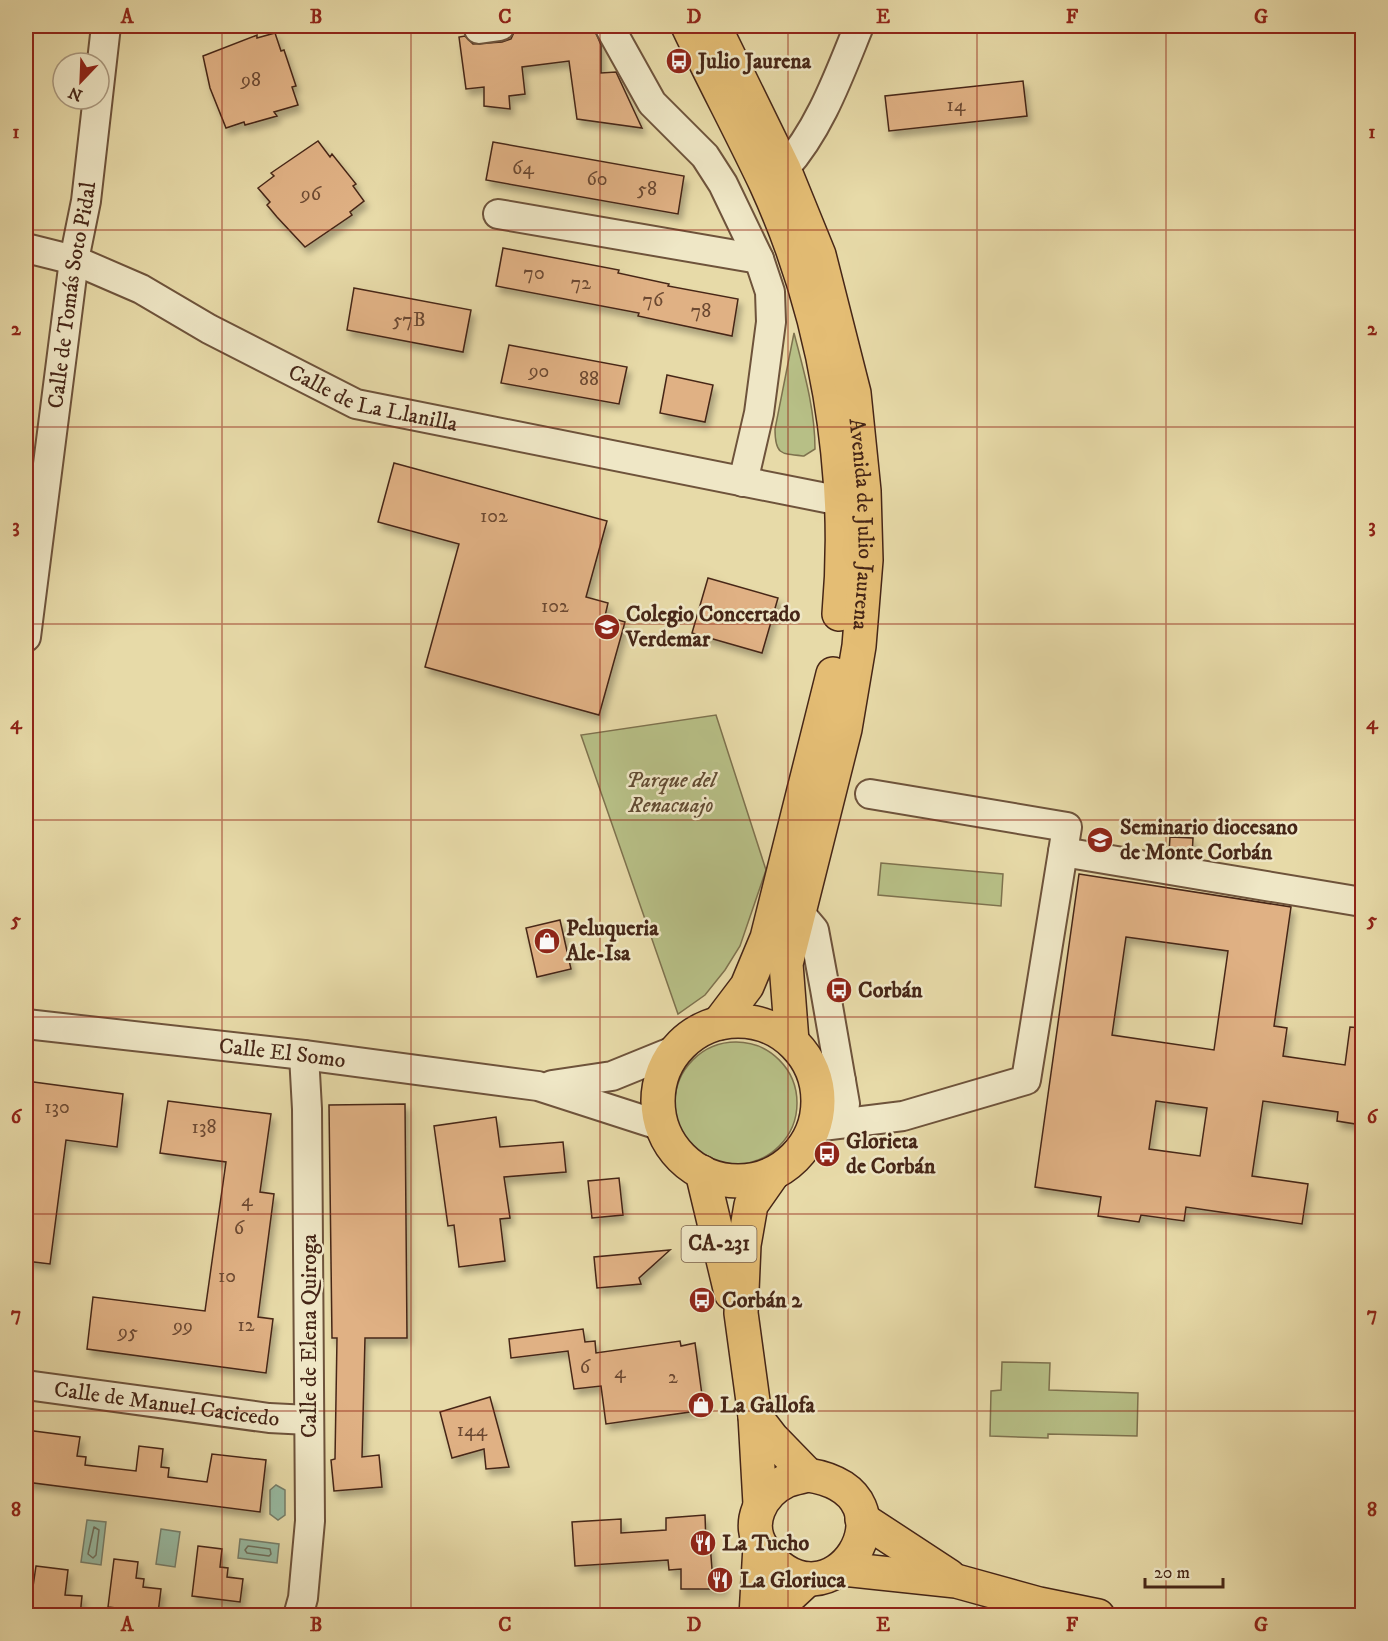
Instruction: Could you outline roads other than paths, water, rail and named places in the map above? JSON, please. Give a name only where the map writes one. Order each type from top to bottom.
[{"type":"main road","name":"Avenida de Julio Jaurena","points":[[688,26],[766,185],[801,275],[831,396],[841,501],[842,581],[833,676],[824,717],[767,939],[747,986],[720,1023]]},
{"type":"main road","name":"Avenida de Julio Jaurena","points":[[714,26],[784,169],[819,255],[854,393],[864,491],[866,560],[859,646],[845,729],[786,964],[792,1041]]},
{"type":"main road","points":[[745,1021],[770,1028],[792,1041],[827,1078],[818,1094],[825,1125],[792,1160],[772,1175],[756,1179],[729,1180],[702,1172],[678,1153],[662,1126],[658,1099],[663,1073],[676,1050],[696,1033],[720,1023],[745,1021]]},
{"type":"main road","name":"CA-231","points":[[702,1172],[730,1291],[741,1313]]},
{"type":"main road","name":"CA-231","points":[[760,1546],[755,1519],[760,1504],[755,1416],[741,1313],[744,1245],[751,1205],[772,1175]]},
{"type":"main road","points":[[755,1416],[772,1438],[808,1475]]},
{"type":"main road","points":[[760,1504],[772,1490],[787,1480],[808,1475],[827,1478],[852,1494],[862,1519],[863,1534],[852,1560],[843,1569],[825,1577],[808,1579],[788,1574],[772,1563],[760,1546]]},
{"type":"main road","points":[[862,1519],[956,1581]]},
{"type":"main road","points":[[756,1616],[760,1546]]},
{"type":"main road","points":[[843,1569],[956,1581],[1039,1604],[1098,1616]]},
{"type":"main road","points":[[775,1616],[780,1605],[808,1579]]},
{"type":"street","name":"Calle de Tomás Soto Pidal","points":[[26,637],[31,540],[74,260],[86,201],[106,26]]},
{"type":"street","points":[[609,26],[652,104],[705,156],[723,184],[759,259],[770,292],[771,322],[759,413],[743,482]]},
{"type":"street","points":[[784,169],[800,151],[832,89],[860,26]]},
{"type":"street","points":[[498,214],[759,259]]},
{"type":"street","name":"Calle de La Llanilla","points":[[26,248],[74,260],[141,289],[209,329],[356,404],[841,501]]},
{"type":"street","points":[[825,1125],[903,1116],[1026,1080],[1067,827],[870,794]]},
{"type":"street","points":[[1063,852],[1362,902]]},
{"type":"street","points":[[798,911],[814,930],[827,1078]]},
{"type":"street","name":"Calle El Somo","points":[[26,1024],[304,1055],[538,1086],[662,1126]]},
{"type":"street","name":"Calle El Somo","points":[[538,1086],[612,1076],[676,1050]]},
{"type":"street","name":"Calle de Elena Quiroga","points":[[298,1616],[303,1598],[310,1521],[307,1109],[304,1055]]},
{"type":"street","name":"Calle de Manuel Cacicedo","points":[[26,1385],[269,1418],[309,1420]]},
{"type":"water","points":[[276,1485],[285,1490],[285,1515],[278,1520],[270,1514],[270,1490]]},
{"type":"water","points":[[87,1520],[106,1522],[101,1565],[81,1562]]},
{"type":"water","points":[[161,1529],[180,1532],[175,1567],[156,1564]]},
{"type":"water","points":[[240,1539],[279,1544],[277,1563],[238,1558]]},
{"type":"place","name":"Julio Jaurena","points":[[679,61]]},
{"type":"place","name":"Colegio Concertado Verdemar","points":[[607,627]]},
{"type":"place","name":"Seminario diocesano de Monte Corbán","points":[[1100,840]]},
{"type":"place","name":"Peluqueria Ale-Isa","points":[[547,941]]},
{"type":"place","name":"Corbán","points":[[839,990]]},
{"type":"place","name":"Glorieta de Corbán","points":[[827,1154]]},
{"type":"place","name":"Corbán 2","points":[[702,1300]]},
{"type":"place","name":"La Gallofa","points":[[701,1405]]},
{"type":"place","name":"La Tucho","points":[[703,1543]]},
{"type":"place","name":"La Gloriuca","points":[[720,1580]]},
{"type":"park label","name":"Parque del Renacuajo","points":[[671,792]]}]
